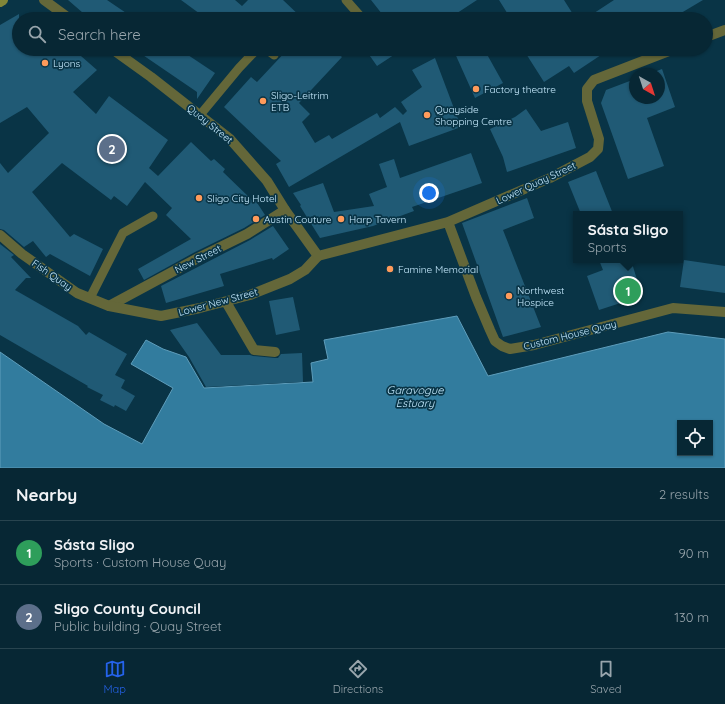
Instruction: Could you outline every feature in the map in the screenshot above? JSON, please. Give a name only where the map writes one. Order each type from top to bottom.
[{"type":"street","points":[[44,0],[60,12]]},
{"type":"street","points":[[713,34],[725,30]]},
{"type":"street","name":"Quay Street","points":[[121,56],[230,139],[267,181],[285,210],[318,256]]},
{"type":"street","name":"Lower Quay Street","points":[[318,256],[448,222],[550,178],[590,158],[598,149],[599,139],[587,101],[587,89],[594,80],[656,56]]},
{"type":"street","name":"New Street","points":[[109,306],[198,258],[247,234],[285,210]]},
{"type":"street","name":"Custom House Quay","points":[[448,222],[476,297],[495,341],[510,349],[534,345],[673,308],[725,312]]},
{"type":"street","name":"Fish Quay","points":[[0,235],[22,254],[77,293],[109,306]]},
{"type":"street","name":"Lower New Street","points":[[109,306],[161,316],[226,302],[290,280],[305,270],[318,256]]},
{"type":"street","points":[[226,302],[254,350],[275,352]]},
{"type":"lane","points":[[346,0],[356,12]]},
{"type":"lane","points":[[200,115],[250,56]]},
{"type":"lane","points":[[90,298],[123,233],[153,216]]},
{"type":"water","name":"Garavogue Estuary","points":[[457,316],[488,376],[668,332],[725,339],[725,468],[0,468],[0,352],[104,424],[142,444],[173,388],[131,364],[146,340],[163,349],[186,357],[204,388],[313,382],[311,363],[328,359],[324,340]]},
{"type":"building","points":[[68,0],[107,0],[125,12],[82,12]]},
{"type":"building","points":[[181,0],[235,0],[242,6],[248,0],[283,0],[296,12],[197,12]]},
{"type":"building","points":[[371,0],[477,0],[459,12],[380,12]]},
{"type":"building","points":[[499,0],[564,0],[572,12],[507,12]]},
{"type":"building","points":[[614,0],[703,0],[683,12],[596,12]]},
{"type":"building","points":[[12,18],[12,56],[81,56],[97,70],[73,92],[96,114],[109,96],[168,140],[149,168],[158,176],[191,142],[211,161],[214,159],[225,169],[223,172],[252,200],[254,198],[265,215],[244,228],[195,252],[144,280],[138,269],[191,239],[166,215],[172,208],[145,182],[127,206],[114,196],[111,200],[62,163],[32,192],[70,237],[74,234],[103,249],[90,276],[50,254],[46,257],[33,241],[24,247],[4,230],[0,229],[0,163],[8,173],[49,133],[27,107],[0,123],[0,25]]},
{"type":"building","points":[[144,56],[190,56],[215,73],[197,99],[197,92]]},
{"type":"building","points":[[281,56],[342,57],[299,103],[310,114],[302,122],[315,143],[329,135],[332,139],[377,113],[380,118],[395,107],[403,115],[407,111],[401,102],[422,87],[412,70],[435,58],[461,127],[409,146],[400,122],[289,187],[276,164],[281,161],[224,107],[251,77],[257,82]]},
{"type":"building","points":[[370,56],[392,56],[377,66]]},
{"type":"building","points":[[456,56],[488,56],[503,83],[475,98]]},
{"type":"building","points":[[527,56],[600,56],[574,73],[569,66],[544,82]]},
{"type":"building","points":[[665,78],[675,107],[647,118],[664,166],[628,179],[601,103],[606,90],[629,81],[629,104],[665,104]]},
{"type":"building","points":[[526,109],[541,131],[568,122],[576,148],[507,172],[503,157],[490,129],[515,117]]},
{"type":"building","points":[[471,153],[482,183],[412,207],[414,211],[373,226],[320,238],[293,193],[323,183],[334,212],[374,206],[369,194],[387,187],[379,164],[394,159],[400,178]]},
{"type":"building","points":[[596,171],[612,211],[580,211],[568,182]]},
{"type":"building","points":[[527,198],[534,218],[503,230],[541,327],[503,337],[462,223]]},
{"type":"building","points":[[273,226],[289,249],[273,260],[272,258],[220,274],[224,286],[166,303],[161,286],[250,240]]},
{"type":"building","points":[[0,244],[14,255],[11,257],[31,278],[26,278],[15,290],[78,326],[86,335],[89,332],[127,354],[115,375],[125,380],[121,388],[135,396],[126,411],[115,405],[114,407],[100,400],[103,395],[0,335]]},
{"type":"building","points":[[684,260],[725,266],[725,293],[680,287]]},
{"type":"building","points":[[600,263],[632,263],[642,296],[599,310],[587,276],[603,270]]},
{"type":"building","points":[[293,297],[300,330],[276,335],[269,301]]},
{"type":"building","points":[[197,323],[221,355],[250,355],[278,358],[281,354],[302,353],[303,382],[206,387],[189,357],[170,330]]},
{"type":"place","name":"Lyons","points":[[45,63]]},
{"type":"place","name":"Factory theatre","points":[[476,89]]},
{"type":"place","name":"Sligo-Leitrim ETB","points":[[263,101]]},
{"type":"place","name":"Quayside Shopping Centre","points":[[427,115]]},
{"type":"place","name":"Sligo County Council","points":[[112,149]]},
{"type":"place","name":"Sligo City Hotel","points":[[199,198]]},
{"type":"place","name":"Austin Couture","points":[[256,219]]},
{"type":"place","name":"Harp Tavern","points":[[341,219]]},
{"type":"place","name":"Famine Memorial","points":[[390,269]]},
{"type":"place","name":"Sásta Sligo","points":[[628,291]]},
{"type":"place","name":"Northwest Hospice","points":[[509,296]]}]
